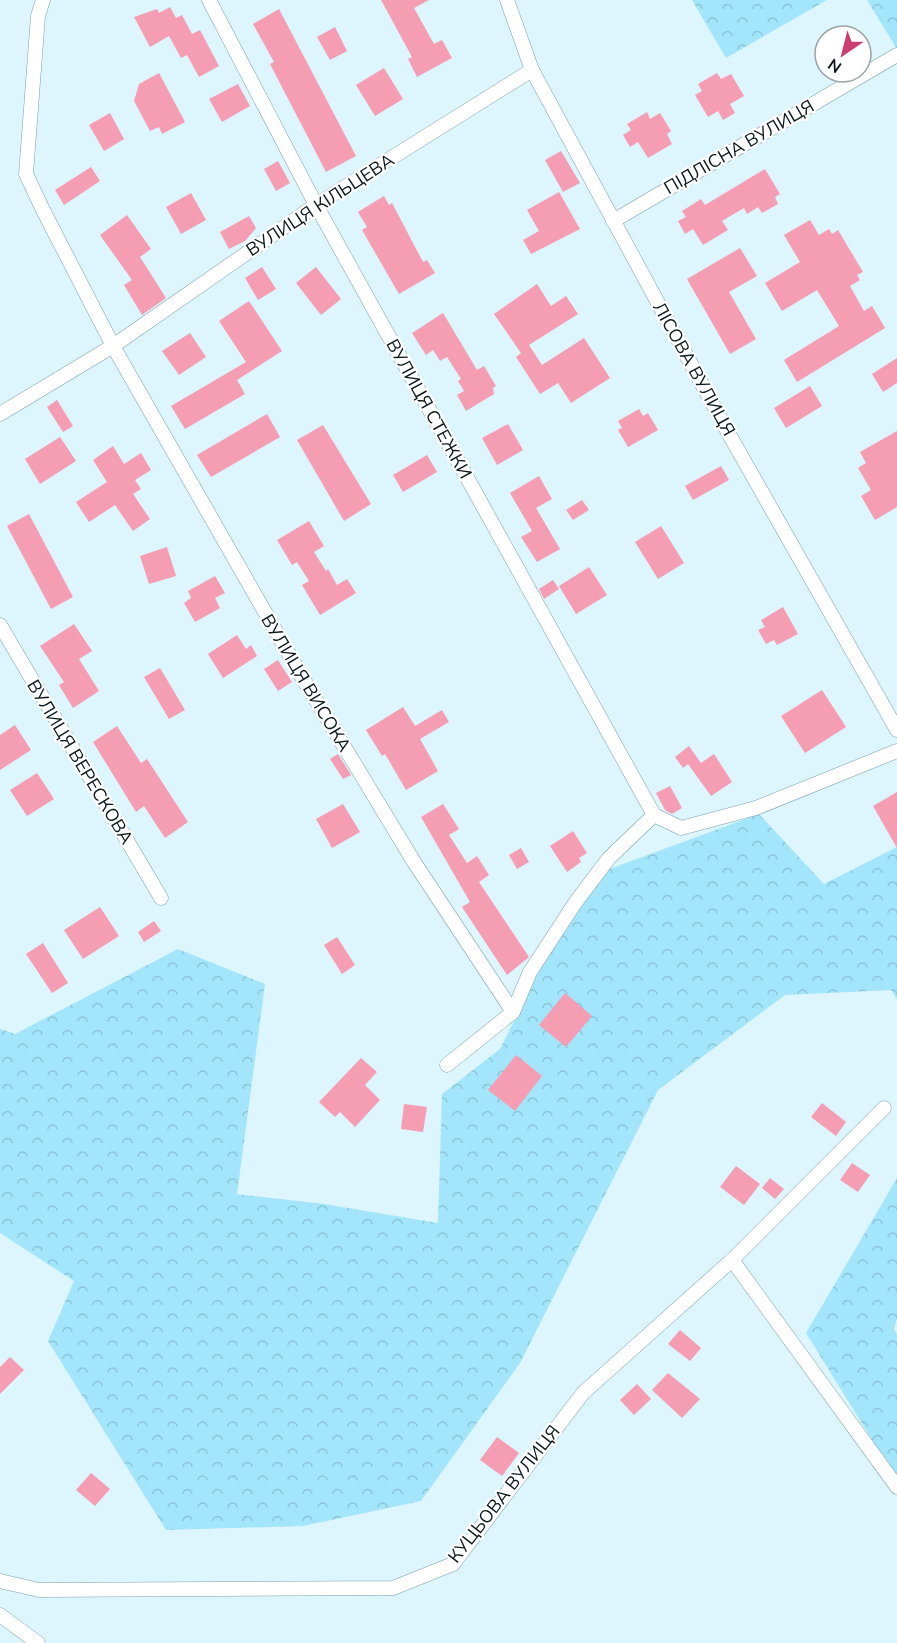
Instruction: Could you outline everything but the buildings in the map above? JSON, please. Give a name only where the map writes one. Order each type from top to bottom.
[{"type":"street","points":[[43,0],[38,16],[26,174],[113,346]]},
{"type":"street","name":"ВУЛИЦЯ СТЕЖКИ","points":[[209,0],[316,205],[654,815]]},
{"type":"street","name":"ЛІСОВА ВУЛИЦЯ","points":[[507,0],[531,70],[730,436],[897,730]]},
{"type":"street","name":"ПІДЛІСНА ВУЛИЦЯ","points":[[613,221],[897,55]]},
{"type":"street","name":"ВУЛИЦЯ КІЛЬЦЕВА","points":[[0,414],[113,346],[316,205],[531,70]]},
{"type":"street","name":"ВУЛИЦЯ ВИСОКА","points":[[113,346],[302,677],[414,862],[513,1012]]},
{"type":"street","name":"ВУЛИЦЯ ВЕРЕСКОВА","points":[[0,625],[161,898]]},
{"type":"street","points":[[447,1065],[513,1012],[530,972],[575,903],[609,858],[654,815],[681,828],[756,808],[897,751]]},
{"type":"street","name":"КУЦЬОВА ВУЛИЦЯ","points":[[0,1581],[39,1590],[393,1588],[453,1564],[583,1393],[732,1260],[884,1108]]},
{"type":"street","points":[[732,1260],[897,1487]]},
{"type":"street","points":[[0,1615],[38,1643]]},
{"type":"green space","points":[[692,0],[827,0],[726,58]]},
{"type":"green space","points":[[867,0],[897,0],[897,49]]},
{"type":"green space","points":[[759,814],[824,884],[897,847],[897,999],[891,990],[785,995],[658,1090],[520,1363],[421,1501],[303,1526],[166,1530],[48,1341],[74,1281],[0,1233],[0,1029],[15,1034],[178,949],[265,984],[237,1194],[324,1204],[438,1223],[442,1094],[500,1049],[554,942],[607,870]]},
{"type":"green space","points":[[897,1178],[897,1319],[894,1329],[897,1334],[897,1480],[806,1333]]}]
